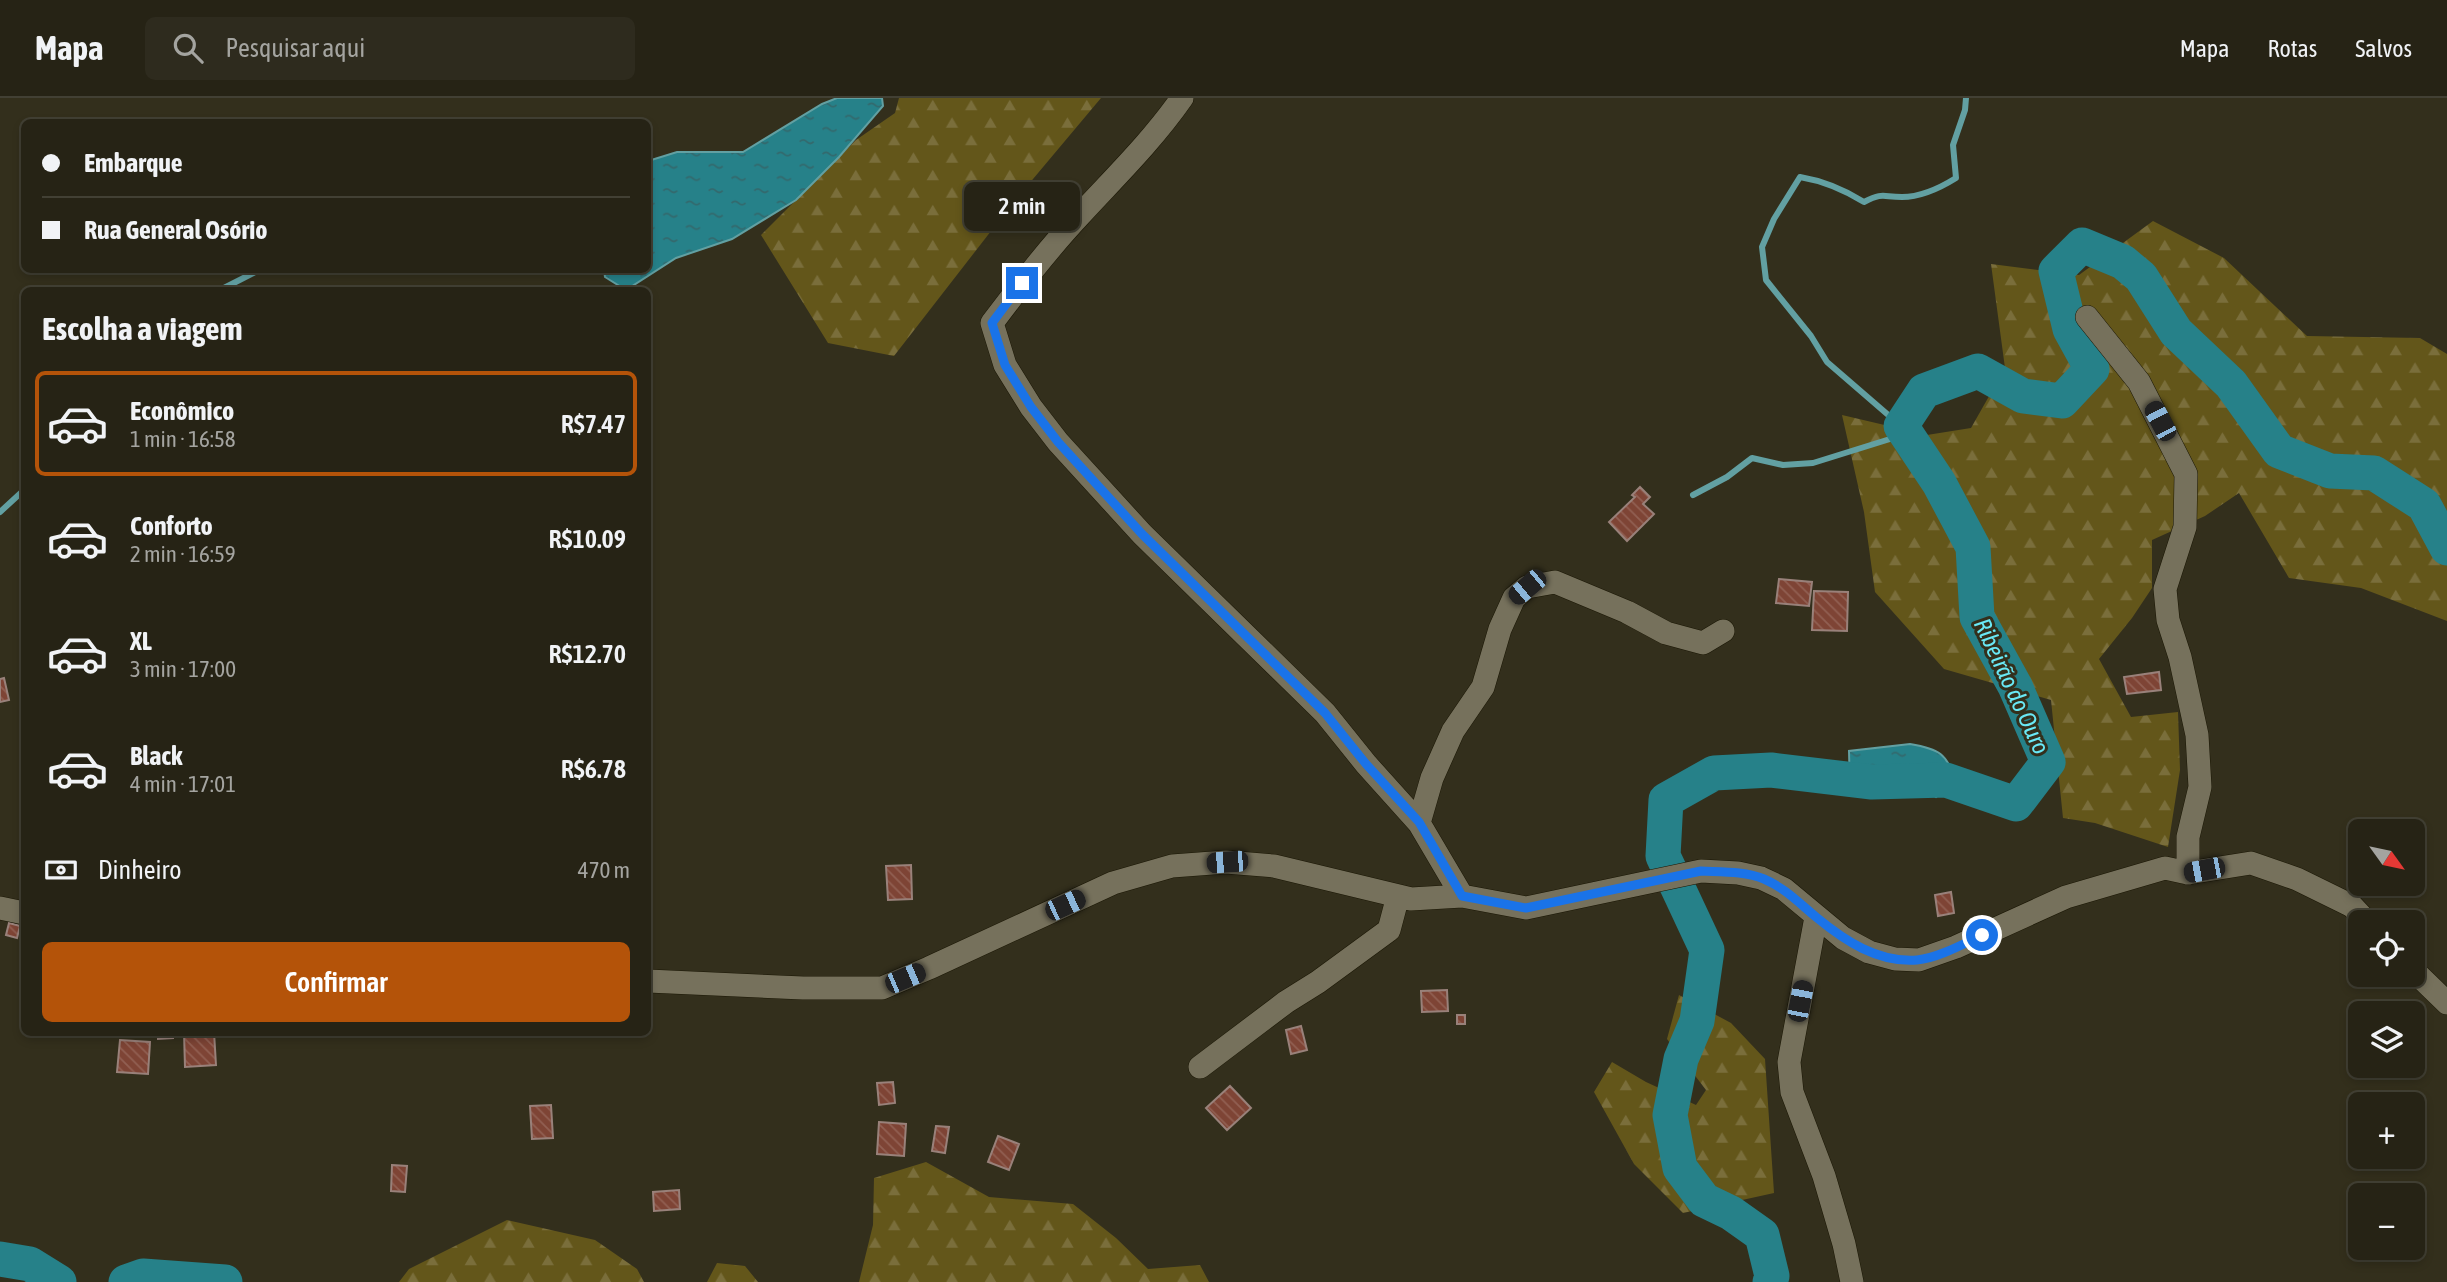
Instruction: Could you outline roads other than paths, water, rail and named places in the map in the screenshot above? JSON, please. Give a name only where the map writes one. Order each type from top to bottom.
[{"type":"street","points":[[1182,98],[1113,182],[1042,259],[992,323],[1005,365],[1031,407],[1058,442],[1142,534],[1325,713],[1366,764],[1419,822],[1462,896]]},
{"type":"street","points":[[2087,317],[2139,382],[2186,474],[2185,527],[2165,589],[2168,620],[2180,657],[2197,735],[2200,787],[2188,837],[2188,873]]},
{"type":"street","points":[[1419,822],[1432,778],[1453,731],[1483,687],[1500,629],[1514,598],[1527,587],[1555,582],[1628,612],[1666,633],[1703,643],[1723,631]]},
{"type":"street","points":[[651,981],[803,989],[882,988],[1113,883],[1172,866],[1227,862],[1274,866],[1411,899],[1462,896],[1526,908],[1701,871],[1727,872],[1761,878],[1784,889],[1843,938],[1869,952],[1895,959],[1919,960],[1956,947],[2066,897],[2165,868],[2188,873],[2250,863],[2297,879],[2356,910]]},
{"type":"street","points":[[1200,1067],[1286,1002],[1389,930],[1398,896]]},
{"type":"street","points":[[0,908],[21,912]]},
{"type":"street","points":[[1816,917],[1789,1062],[1792,1093],[1824,1176],[1852,1282]]},
{"type":"street","points":[[2425,982],[2447,1003]]},
{"type":"water","points":[[837,98],[882,98],[883,106],[839,157],[796,200],[732,239],[676,258],[631,287],[621,287],[605,277],[604,273],[651,273],[651,160],[677,152],[743,152],[822,104]]},
{"type":"water","points":[[1910,744],[1940,754],[1949,765],[1956,782],[1936,797],[1919,786],[1866,795],[1850,790],[1849,751]]},
{"type":"waterway","points":[[1901,426],[1827,362],[1811,336],[1766,280],[1762,247],[1774,219],[1800,177],[1833,186],[1864,202],[1880,196],[1909,197],[1924,194],[1956,178],[1953,145],[1965,110],[1966,98]]},
{"type":"waterway","name":"Ribeirão do Ouro","points":[[1770,1282],[1772,1276],[1762,1235],[1731,1213],[1704,1200],[1680,1168],[1670,1115],[1681,1059],[1697,1021],[1707,950],[1663,856],[1666,800],[1714,773],[1771,770],[1872,782],[1946,780],[2016,804],[2048,762],[2015,686],[1977,617],[1973,547],[1939,483],[1901,426],[1924,391],[1978,371],[2023,396],[2062,401],[2092,369],[2070,329],[2056,271],[2082,245],[2123,262],[2141,277],[2176,332],[2231,384],[2279,451],[2330,471],[2374,473],[2424,505],[2447,548]]},
{"type":"waterway","points":[[226,287],[253,273]]},
{"type":"waterway","points":[[1693,495],[1727,477],[1752,458],[1783,465],[1813,463],[1906,434]]},
{"type":"waterway","points":[[0,512],[21,493]]},
{"type":"waterway","name":"Ribeirão do Ouro","points":[[0,1259],[30,1264],[59,1282]]},
{"type":"waterway","name":"Ribeirão do Ouro","points":[[126,1282],[143,1276],[225,1282]]}]
